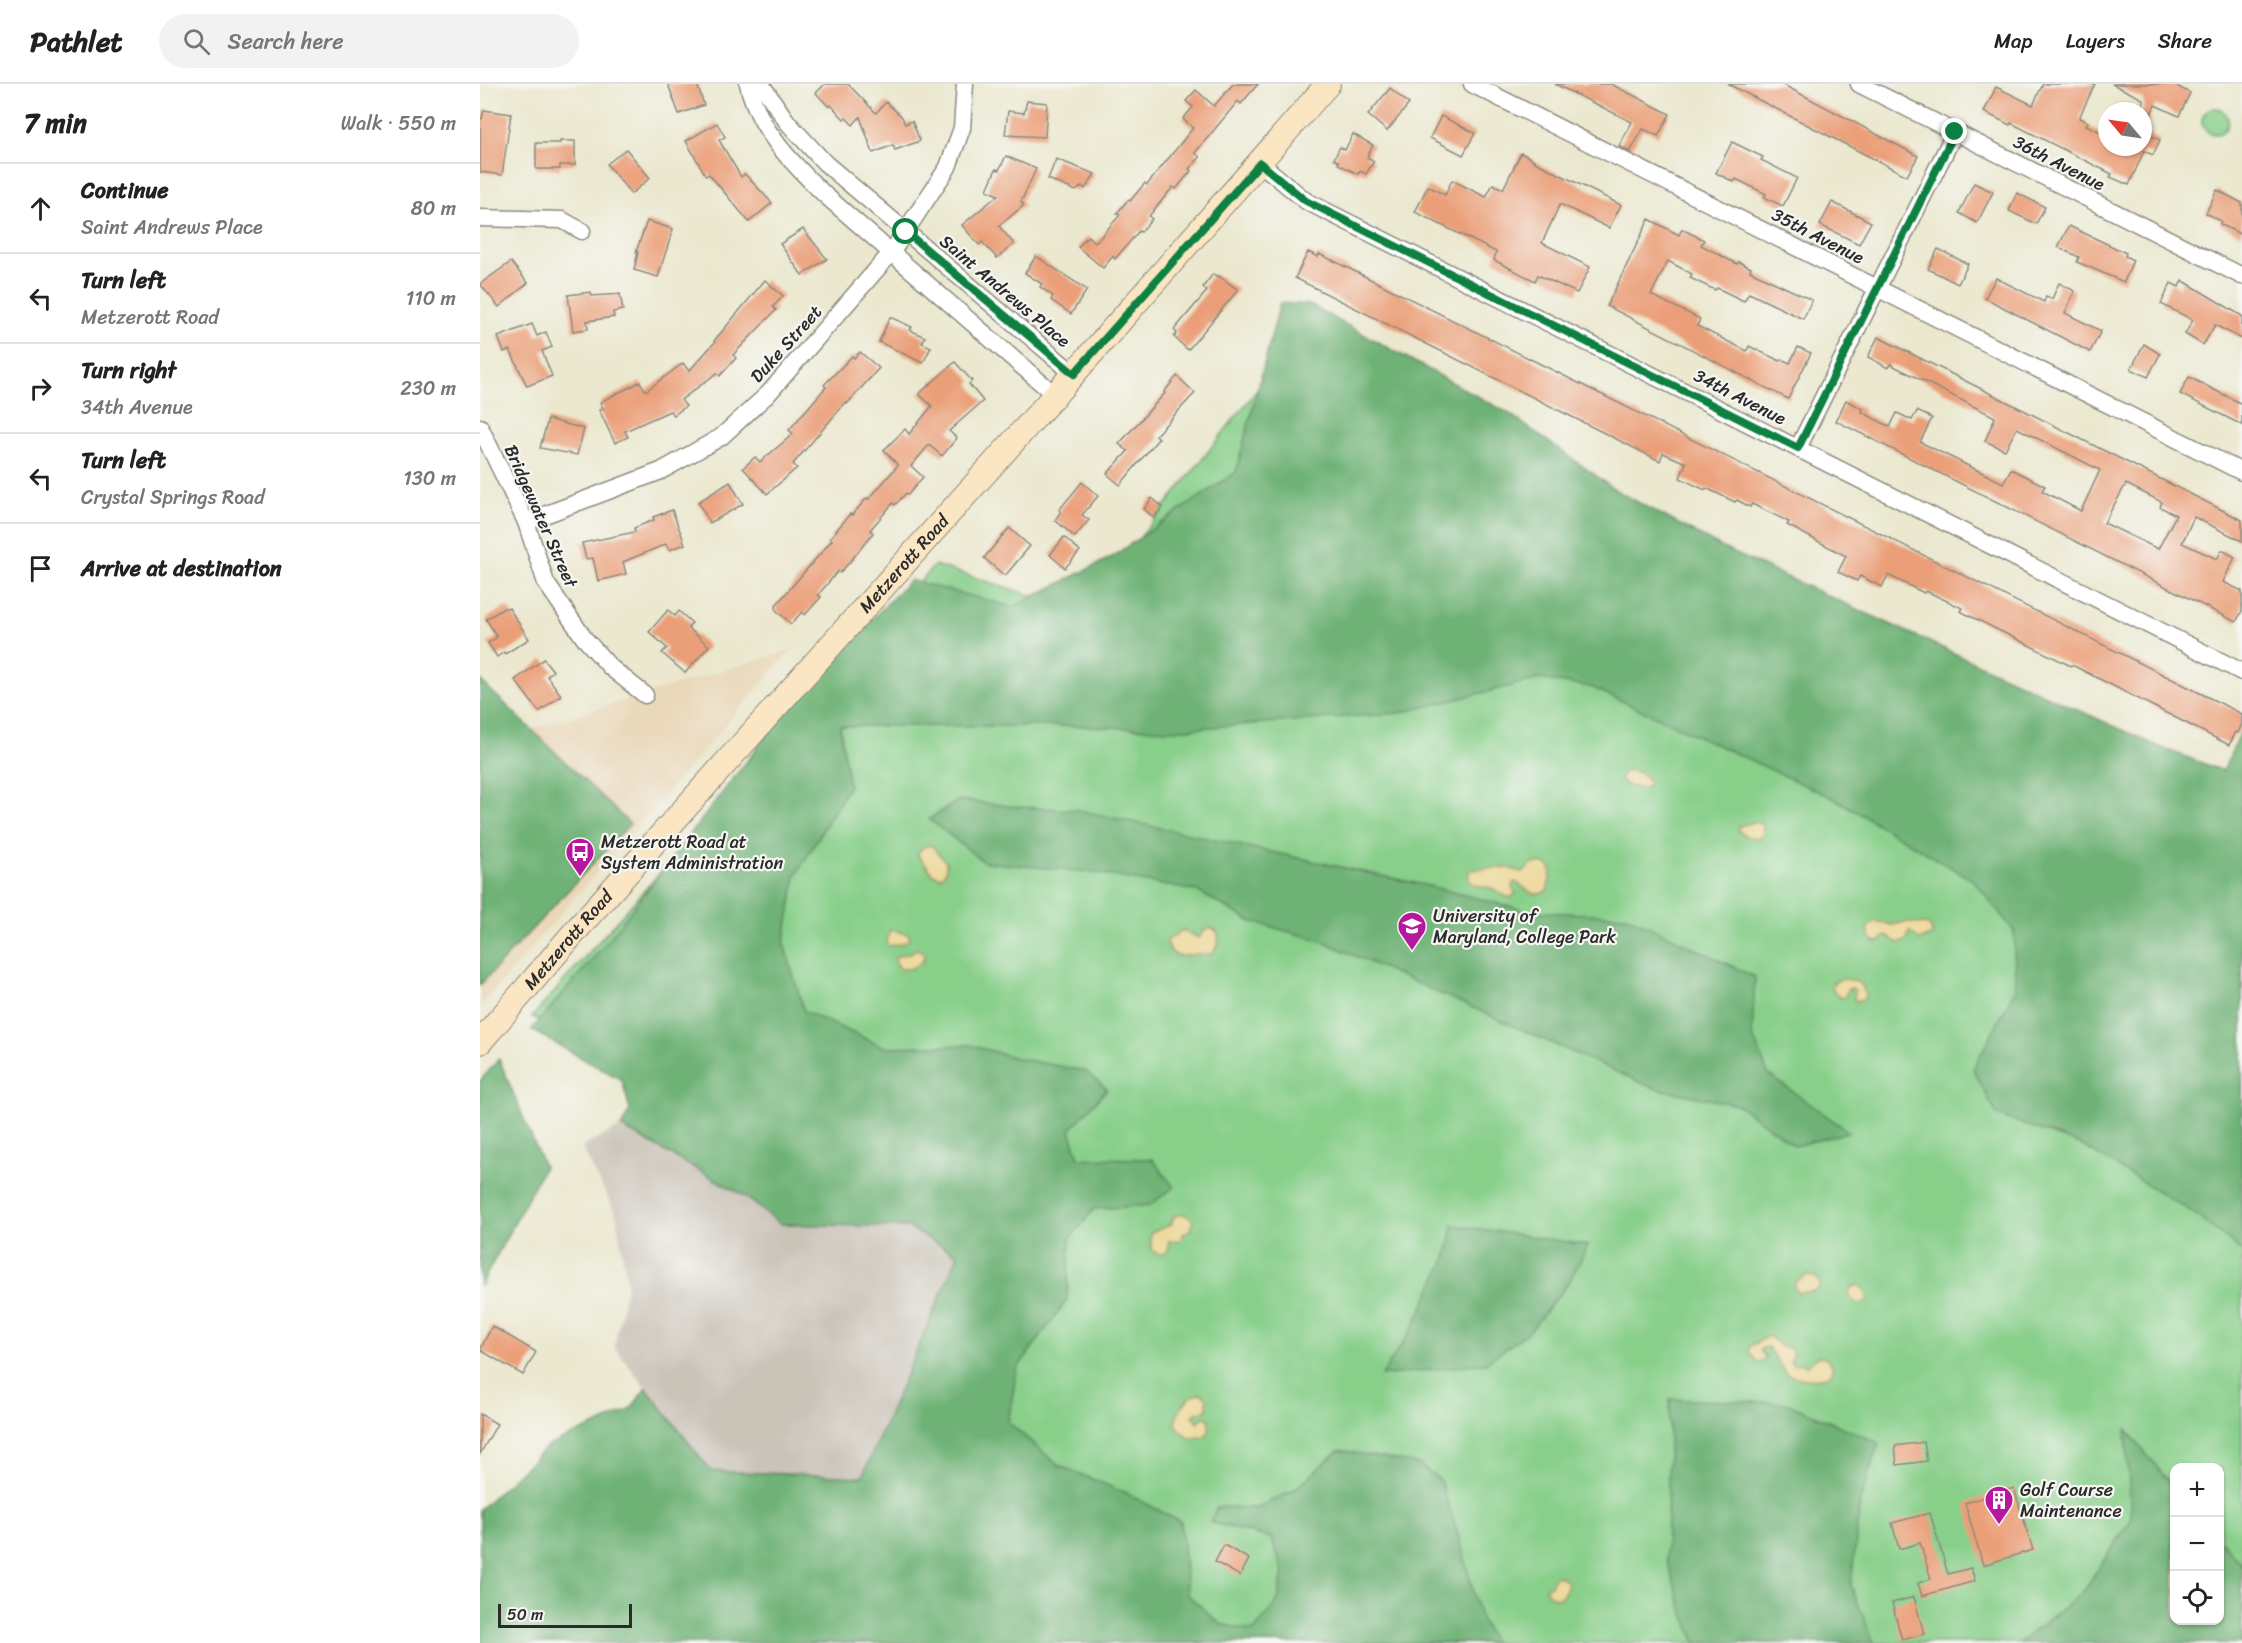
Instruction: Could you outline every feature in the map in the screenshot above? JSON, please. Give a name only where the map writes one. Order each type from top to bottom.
[{"type":"street","points":[[748,84],[758,115],[779,147],[818,187],[1055,395]]},
{"type":"street","name":"Saint Andrews Place","points":[[761,84],[788,123],[825,163],[1074,374]]},
{"type":"street","name":"Duke Street","points":[[526,522],[661,471],[721,437],[768,394],[891,253],[948,167],[962,128],[965,84]]},
{"type":"street","name":"Metzerott Road","points":[[480,1042],[585,920],[1074,374],[1328,84]]},
{"type":"street","name":"35th Avenue","points":[[1472,84],[2242,472]]},
{"type":"street","name":"36th Avenue","points":[[1859,84],[2242,276]]},
{"type":"street","points":[[1798,448],[1955,132]]},
{"type":"street","name":"34th Avenue","points":[[1260,163],[1306,201],[2242,672]]},
{"type":"street","points":[[480,218],[562,220],[582,231]]},
{"type":"street","name":"Bridgewater Street","points":[[480,427],[526,522],[546,583],[584,638],[610,667],[645,695]]},
{"type":"shaded area","points":[[793,649],[480,1007],[480,733],[485,743]]},
{"type":"shaded area","points":[[621,1127],[743,1195],[781,1224],[908,1227],[959,1255],[862,1478],[711,1471],[614,1347],[627,1284],[616,1214],[582,1147]]},
{"type":"green space","points":[[2215,108],[2224,112],[2228,121],[2224,130],[2215,134],[2206,130],[2202,121],[2206,112]]},
{"type":"green space","points":[[1280,303],[1310,305],[1508,413],[1619,492],[1723,548],[2162,748],[2223,771],[2242,729],[2242,1251],[2189,1210],[2081,1145],[1997,1115],[1973,1069],[2015,990],[2014,931],[1974,881],[1837,800],[1591,687],[1539,679],[1400,713],[1171,730],[1085,726],[840,726],[849,786],[796,875],[784,944],[804,1011],[884,1047],[970,1045],[1016,1058],[1085,1071],[1107,1089],[1070,1130],[1079,1158],[1152,1159],[1174,1187],[1150,1205],[1094,1209],[1070,1239],[1067,1300],[1017,1369],[1008,1422],[1058,1465],[1126,1493],[1181,1522],[1187,1594],[1220,1624],[1254,1631],[1278,1601],[1283,1571],[1271,1538],[1210,1522],[1217,1507],[1256,1508],[1294,1490],[1339,1450],[1418,1464],[1440,1480],[1461,1544],[1480,1618],[1494,1643],[480,1643],[480,1509],[548,1446],[630,1410],[646,1388],[711,1471],[862,1477],[958,1255],[908,1227],[781,1224],[743,1195],[621,1127],[630,1110],[622,1080],[531,1030],[603,947],[794,700],[910,580],[1013,607],[1110,558],[1236,472]]},
{"type":"green space","name":"University of Maryland, College Park","points":[[1295,342],[1714,562],[2242,798],[2242,1643],[807,1643],[992,1209],[532,1017],[935,565],[1082,611]]},
{"type":"green space","points":[[480,680],[630,824],[480,985]]},
{"type":"green space","points":[[959,800],[1018,807],[1078,810],[1433,887],[1527,911],[1627,916],[1755,977],[1752,1034],[1768,1074],[1849,1132],[1795,1146],[1738,1105],[1653,1088],[1322,941],[1250,921],[1197,891],[1091,872],[984,862],[929,819]]},
{"type":"green space","points":[[499,1059],[544,1167],[480,1287],[480,1081]]},
{"type":"green space","points":[[1453,1225],[1588,1245],[1569,1282],[1530,1331],[1485,1363],[1381,1376],[1414,1326],[1448,1253]]},
{"type":"green space","points":[[1670,1399],[1786,1403],[1879,1443],[1860,1501],[1851,1586],[1874,1643],[1696,1643],[1683,1612],[1666,1557]]},
{"type":"green space","points":[[2126,1429],[2170,1483],[2170,1625],[2224,1625],[2224,1545],[2242,1565],[2242,1643],[2019,1643],[2082,1593],[2131,1520]]},
{"type":"sand","points":[[1628,770],[1644,775],[1649,783],[1647,787],[1633,787],[1621,781],[1624,772]]},
{"type":"sand","points":[[1754,822],[1763,824],[1763,834],[1760,838],[1748,837],[1738,831],[1739,826]]},
{"type":"sand","points":[[931,845],[946,862],[946,871],[941,877],[933,874],[917,854],[923,847]]},
{"type":"sand","points":[[1539,863],[1551,869],[1547,891],[1538,894],[1530,892],[1515,882],[1512,887],[1516,893],[1510,898],[1490,888],[1473,884],[1468,876],[1471,870],[1489,868],[1511,868],[1523,872],[1531,864]]},
{"type":"sand","points":[[1875,921],[1892,925],[1906,922],[1929,925],[1933,933],[1920,940],[1909,931],[1906,941],[1903,942],[1897,942],[1885,936],[1876,942],[1870,938],[1868,930],[1868,927]]},
{"type":"sand","points":[[1211,928],[1217,931],[1219,941],[1211,954],[1186,956],[1174,954],[1171,951],[1167,941],[1182,930],[1199,938],[1205,930]]},
{"type":"sand","points":[[890,930],[908,934],[910,939],[904,943],[889,946],[886,943]]},
{"type":"sand","points":[[916,949],[923,951],[924,958],[921,963],[910,969],[900,969],[895,960],[897,956]]},
{"type":"sand","points":[[1841,979],[1853,980],[1862,985],[1864,999],[1856,1001],[1854,999],[1855,990],[1852,988],[1848,989],[1844,998],[1839,997],[1832,988],[1834,982]]},
{"type":"sand","points":[[1184,1214],[1193,1220],[1191,1230],[1184,1233],[1181,1240],[1169,1241],[1169,1249],[1163,1254],[1152,1250],[1150,1238],[1152,1232],[1171,1225],[1174,1216]]},
{"type":"sand","points":[[1806,1275],[1817,1278],[1820,1283],[1819,1287],[1814,1291],[1798,1293],[1794,1286]]},
{"type":"sand","points":[[1858,1285],[1864,1289],[1868,1300],[1863,1304],[1855,1302],[1848,1296],[1851,1288]]},
{"type":"sand","points":[[1770,1337],[1780,1346],[1790,1348],[1794,1356],[1790,1361],[1793,1365],[1801,1363],[1807,1366],[1814,1359],[1822,1357],[1831,1364],[1833,1369],[1831,1374],[1808,1379],[1786,1374],[1768,1347],[1760,1350],[1766,1360],[1757,1362],[1749,1352],[1750,1346]]},
{"type":"sand","points":[[1201,1393],[1207,1398],[1207,1410],[1193,1416],[1198,1423],[1203,1417],[1209,1418],[1209,1432],[1203,1437],[1189,1438],[1178,1427],[1176,1418],[1189,1397]]},
{"type":"sand","points":[[1557,1576],[1563,1578],[1567,1583],[1565,1592],[1559,1598],[1549,1595],[1545,1588],[1552,1584]]},
{"type":"building","points":[[668,84],[697,84],[704,105],[679,114]]},
{"type":"building","points":[[825,84],[848,84],[876,113],[886,102],[902,117],[905,124],[912,121],[920,141],[895,150],[893,145],[873,153],[860,117],[853,125],[831,105],[829,107],[816,93]]},
{"type":"building","points":[[1233,84],[1258,84],[1241,104],[1238,101],[1195,153],[1200,157],[1189,169],[1191,171],[1176,189],[1173,187],[1149,216],[1152,219],[1115,259],[1113,256],[1103,268],[1078,247],[1088,236],[1094,242],[1098,240],[1120,215],[1117,213],[1128,200],[1130,201],[1145,183],[1147,185],[1193,128],[1183,119],[1193,107],[1186,101],[1196,90],[1214,106]]},
{"type":"building","points":[[1555,84],[1611,84],[1670,114],[1658,136],[1643,129],[1630,152],[1619,146],[1632,122]]},
{"type":"building","points":[[1728,84],[1782,84],[1918,156],[1907,176]]},
{"type":"building","points":[[2043,84],[2095,84],[2079,118],[2088,122],[2086,125],[2098,131],[2098,156],[2142,156],[2129,185],[2110,177],[2112,174],[2011,123],[2010,125],[1984,112],[1996,87],[2033,105]]},
{"type":"building","points":[[2112,84],[2173,84],[2190,93],[2179,116],[2155,105],[2152,112],[2152,102],[2143,102],[2143,99]]},
{"type":"building","points":[[1390,88],[1409,104],[1387,131],[1368,115]]},
{"type":"building","points":[[1027,101],[1047,103],[1045,137],[1005,135],[1008,111],[1024,113]]},
{"type":"building","points":[[484,110],[511,114],[502,175],[480,172],[480,118],[482,119]]},
{"type":"building","points":[[1441,116],[1475,133],[1463,155],[1430,138]]},
{"type":"building","points":[[717,123],[725,137],[719,140],[741,177],[745,174],[772,203],[749,222],[709,174],[706,176],[686,141]]},
{"type":"building","points":[[1353,134],[1373,145],[1367,157],[1374,161],[1366,174],[1360,171],[1358,174],[1338,164],[1339,162],[1334,159],[1340,147],[1345,150]]},
{"type":"building","points":[[2152,136],[2160,140],[2152,155]]},
{"type":"building","points":[[560,141],[575,141],[575,165],[560,165],[560,169],[536,169],[536,143],[560,143]]},
{"type":"building","points":[[1732,142],[1763,157],[1761,160],[1797,178],[1783,206],[1764,197],[1766,194],[1736,179],[1734,182],[1716,173]]},
{"type":"building","points":[[626,149],[650,178],[631,194],[607,164]]},
{"type":"building","points":[[1521,153],[1621,205],[1609,228],[1560,204],[1542,243],[1590,267],[1577,293],[1538,275],[1535,281],[1494,260],[1496,252],[1415,212],[1428,186],[1445,195],[1452,180],[1486,197],[1493,184],[1503,189]]},
{"type":"building","points":[[1006,156],[1036,169],[1021,202],[1024,205],[999,226],[1014,244],[997,258],[982,242],[979,245],[962,225],[998,195],[987,190],[996,169],[999,170]]},
{"type":"building","points":[[1056,159],[1095,174],[1085,189],[1082,186],[1076,191],[1048,179]]},
{"type":"building","points":[[1974,183],[1993,192],[1977,223],[1959,213]]},
{"type":"building","points":[[2217,190],[2242,203],[2242,235],[2220,224],[2221,221],[2206,213]]},
{"type":"building","points":[[2017,193],[2045,207],[2036,224],[2009,211]]},
{"type":"building","points":[[1832,202],[1871,222],[1859,244],[1820,225]]},
{"type":"building","points":[[1649,219],[1679,235],[1682,229],[1704,240],[1701,245],[1812,300],[1803,319],[1749,293],[1744,301],[1717,288],[1715,290],[1690,278],[1692,274],[1668,261],[1651,295],[1700,319],[1697,326],[1747,351],[1749,346],[1780,361],[1781,359],[1790,363],[1798,347],[1811,353],[1788,399],[1607,306]]},
{"type":"building","points":[[647,221],[673,229],[658,277],[634,270],[638,252],[636,252]]},
{"type":"building","points":[[2069,226],[2126,253],[2125,256],[2133,260],[2124,282],[2077,262],[2079,257],[2058,247]]},
{"type":"building","points":[[803,229],[827,259],[802,275],[780,244]]},
{"type":"building","points":[[1938,249],[1968,264],[1958,284],[1928,269]]},
{"type":"building","points":[[1308,252],[1332,260],[2242,714],[2242,724],[2238,733],[2236,732],[2229,745],[1960,611],[1962,608],[1888,575],[1882,587],[1860,576],[1857,581],[1838,572],[1846,556],[1787,525],[1789,522],[1752,504],[1750,507],[1737,500],[1735,502],[1680,478],[1686,463],[1663,453],[1660,461],[1295,278]]},
{"type":"building","points":[[1036,256],[1087,290],[1071,314],[1051,300],[1053,296],[1040,287],[1042,284],[1025,273]]},
{"type":"building","points":[[511,262],[528,283],[499,307],[480,284]]},
{"type":"building","points":[[1213,274],[1238,290],[1188,350],[1174,337],[1177,333],[1174,330],[1207,291],[1203,287]]},
{"type":"building","points":[[1996,278],[2044,302],[2046,297],[2052,299],[2059,283],[2075,291],[2065,313],[2101,331],[2090,352],[1985,298]]},
{"type":"building","points":[[765,280],[783,296],[773,307],[776,310],[733,355],[736,358],[720,376],[717,373],[681,400],[686,406],[674,415],[670,411],[625,431],[628,437],[615,443],[599,410],[603,409],[600,402],[640,382],[646,391],[683,363],[689,371]]},
{"type":"building","points":[[2182,280],[2242,316],[2242,339],[2215,325],[2203,345],[2185,334],[2193,320],[2161,304],[2171,283],[2179,287]]},
{"type":"building","points":[[591,292],[592,296],[620,294],[623,310],[613,312],[614,317],[587,321],[588,329],[573,331],[568,295]]},
{"type":"building","points":[[890,317],[912,327],[910,330],[925,337],[922,343],[931,347],[923,363],[879,342]]},
{"type":"building","points":[[532,324],[537,336],[546,332],[552,347],[542,351],[552,376],[527,386],[510,350],[504,352],[498,337]]},
{"type":"building","points":[[1878,337],[2242,520],[2242,541],[2194,517],[2182,543],[2217,559],[2222,550],[2235,557],[2223,582],[2242,591],[2242,611],[2236,622],[1836,421],[1846,400],[1863,409],[1862,412],[1890,427],[1897,413],[1912,420],[1917,411],[1932,418],[1920,442],[2003,483],[2011,469],[2045,486],[2042,491],[2081,511],[2100,470],[2017,428],[2005,450],[1985,441],[1995,417],[1890,364],[1888,368],[1868,357]],"holes":[[[2126,484],[2162,502],[2160,507],[2176,515],[2158,549],[2104,523]]]},
{"type":"building","points":[[2144,344],[2160,354],[2148,377],[2131,369]]},
{"type":"building","points":[[860,352],[879,368],[847,404],[846,402],[793,464],[797,468],[767,494],[743,468],[755,457],[760,462],[793,434],[789,430],[826,387],[824,385],[852,356],[854,358]]},
{"type":"building","points":[[955,362],[972,381],[969,384],[983,401],[949,431],[957,438],[942,456],[929,445],[911,466],[923,477],[908,495],[906,493],[895,505],[893,503],[870,530],[873,533],[853,558],[840,573],[838,571],[818,595],[821,597],[805,615],[802,612],[791,624],[776,610],[776,605],[832,540],[830,538],[850,514],[852,515],[867,498],[869,499],[898,465],[884,450],[905,429],[909,434],[932,406],[919,394]]},
{"type":"building","points":[[1177,376],[1195,393],[1156,435],[1159,438],[1120,485],[1107,474],[1128,451],[1119,444],[1165,393]]},
{"type":"building","points":[[2189,377],[2242,404],[2242,425],[2180,394]]},
{"type":"building","points":[[548,419],[584,429],[577,455],[540,448]]},
{"type":"building","points":[[730,482],[743,504],[710,523],[698,502]]},
{"type":"building","points":[[1082,482],[1098,496],[1082,515],[1089,520],[1075,537],[1055,520],[1061,511],[1059,510]]},
{"type":"building","points":[[1152,498],[1163,507],[1154,518],[1144,509]]},
{"type":"building","points":[[672,510],[685,544],[669,550],[666,544],[623,562],[626,574],[598,581],[593,558],[586,559],[582,543],[635,532],[634,528],[654,520],[653,517]]},
{"type":"building","points":[[1009,528],[1030,546],[1005,576],[984,558]]},
{"type":"building","points":[[1064,537],[1080,551],[1065,568],[1050,555]]},
{"type":"building","points":[[504,608],[509,608],[529,639],[497,657],[488,643],[497,637],[486,619]]},
{"type":"building","points":[[668,610],[675,616],[679,611],[692,623],[688,628],[709,646],[685,673],[662,653],[667,648],[649,632]]},
{"type":"building","points":[[544,659],[553,671],[547,676],[561,695],[539,712],[515,680]]},
{"type":"building","points":[[492,1326],[536,1352],[523,1375],[480,1350]]},
{"type":"building","points":[[480,1414],[497,1424],[480,1454]]},
{"type":"building","points":[[1924,1442],[1927,1461],[1897,1465],[1895,1446]]},
{"type":"building","name":"Golf Course Maintenance","points":[[2014,1488],[2033,1550],[1983,1565],[1965,1503]]},
{"type":"building","points":[[1930,1513],[1948,1574],[1971,1568],[1975,1581],[1922,1596],[1918,1583],[1931,1579],[1920,1543],[1899,1549],[1892,1523]]},
{"type":"building","points":[[1224,1545],[1249,1559],[1240,1576],[1215,1562]]},
{"type":"building","points":[[1914,1597],[1924,1634],[1902,1640],[1892,1603]]},
{"type":"place","name":"Metzerott Road at System Administration","points":[[580,878]]},
{"type":"place","name":"University of Maryland, College Park","points":[[1412,952]]},
{"type":"place","name":"Golf Course Maintenance","points":[[1999,1526]]},
{"type":"route","points":[[906,232],[1074,374],[1260,163],[1306,201],[1798,448],[1955,132]]}]
